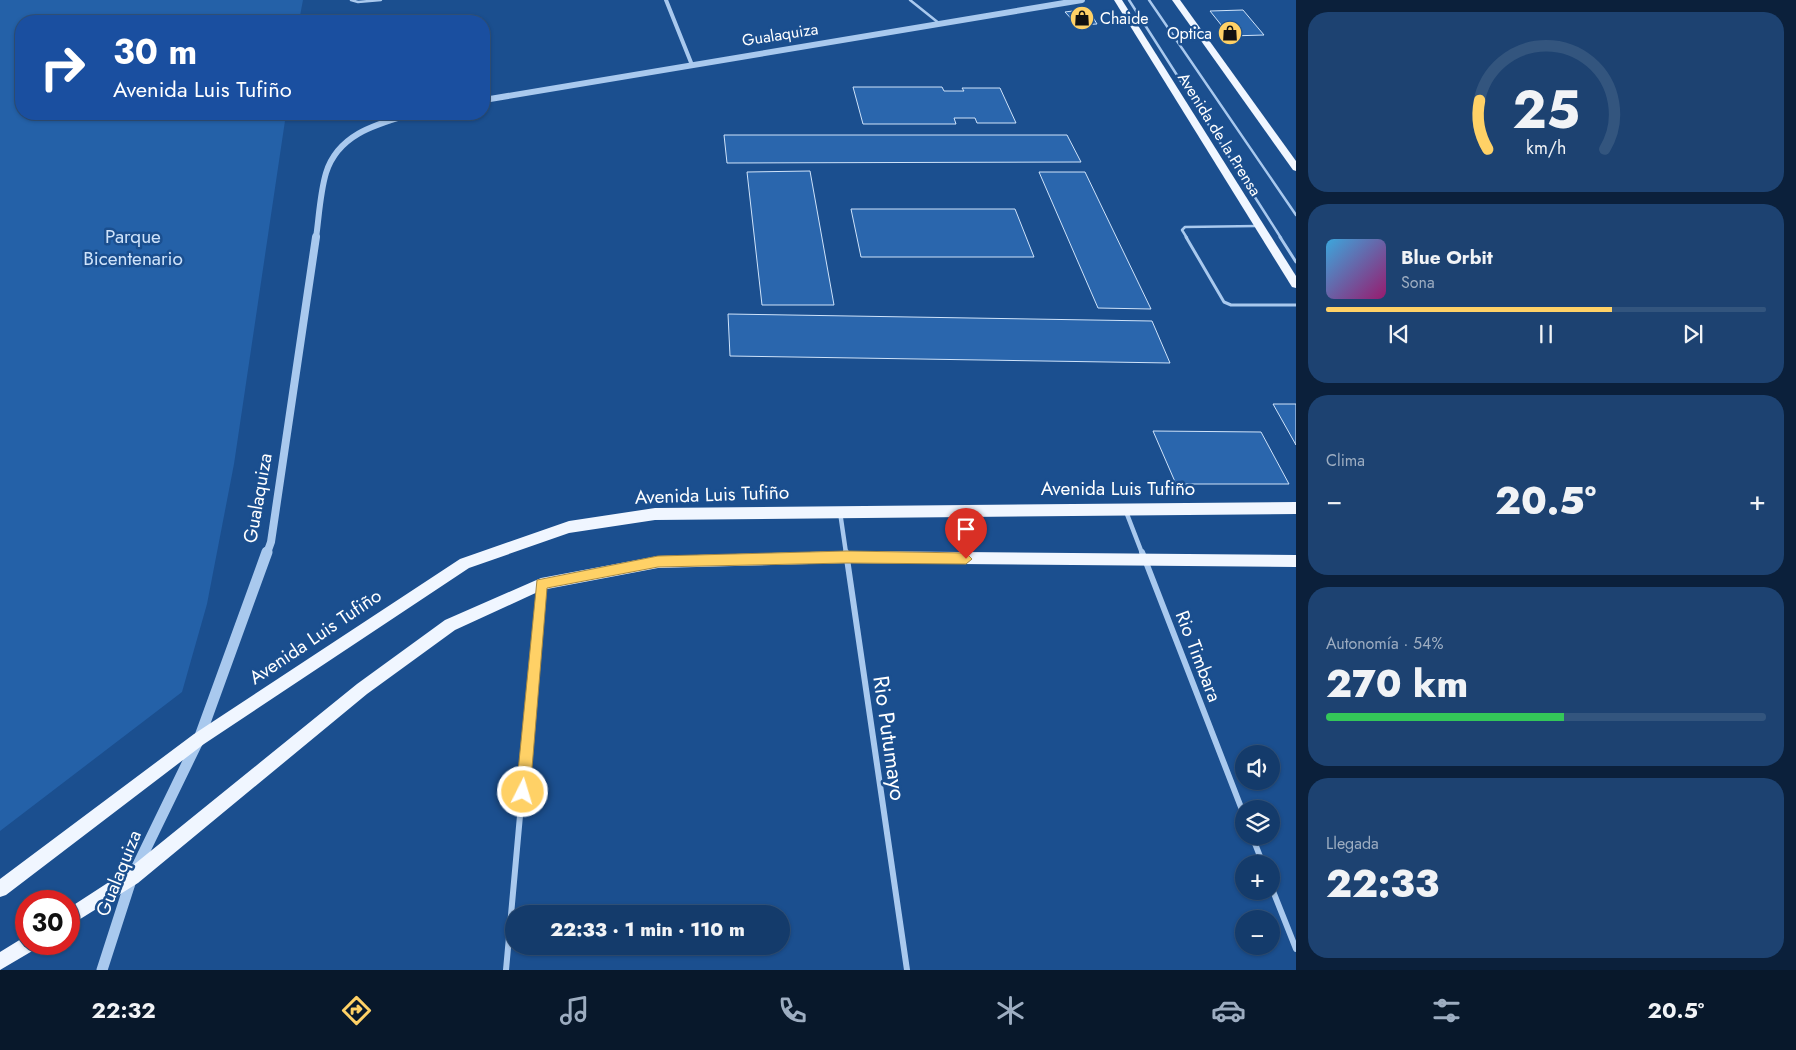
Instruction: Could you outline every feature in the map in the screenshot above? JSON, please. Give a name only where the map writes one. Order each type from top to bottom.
[{"type":"main road","name":"Avenida de la Prensa","points":[[1118,0],[1296,284]]},
{"type":"main road","points":[[1176,0],[1296,168]]},
{"type":"main road","name":"Avenida Luis Tufiño","points":[[0,889],[199,739],[465,563],[569,528],[655,514],[1296,508]]},
{"type":"main road","points":[[80,911],[132,877],[362,689],[442,631],[541,584],[658,562],[847,557],[1296,561]]},
{"type":"main road","points":[[0,962],[15,952]]},
{"type":"street","points":[[666,0],[692,65]]},
{"type":"street","name":"Gualaquiza","points":[[490,99],[1082,0]]},
{"type":"street","name":"Gualaquiza","points":[[102,970],[132,877],[199,739],[271,542],[326,172],[345,143],[373,126],[392,120]]},
{"type":"street","name":"Rio Timbara","points":[[1125,509],[1238,800]]},
{"type":"street","name":"Rio Putumayo","points":[[840,512],[907,970]]},
{"type":"street","points":[[506,970],[541,584]]},
{"type":"street","points":[[1277,900],[1296,949]]},
{"type":"lane","points":[[351,0],[358,2],[381,0]]},
{"type":"lane","points":[[910,0],[940,24]]},
{"type":"lane","points":[[1129,0],[1296,262]]},
{"type":"lane","points":[[1149,0],[1296,215]]},
{"type":"lane","points":[[1259,226],[1185,227],[1182,230],[1224,302],[1231,306],[1296,304]]},
{"type":"green space","name":"Parque Bicentenario","points":[[0,0],[303,0],[300,15],[15,15],[15,120],[285,120],[234,464],[207,604],[182,692],[0,831]]},
{"type":"building","name":"Chaide","points":[[1088,9],[1097,24],[1077,25],[1065,12]]},
{"type":"building","points":[[1243,10],[1264,35],[1230,36],[1210,11]]},
{"type":"building","points":[[853,87],[942,87],[944,91],[964,91],[962,88],[1000,88],[1016,123],[977,123],[975,118],[954,118],[956,124],[863,124]]},
{"type":"building","points":[[724,135],[1067,135],[1081,162],[727,163]]},
{"type":"building","points":[[810,171],[834,305],[762,305],[747,172]]},
{"type":"building","points":[[1039,172],[1085,172],[1151,309],[1098,308]]},
{"type":"building","points":[[851,209],[1015,209],[1034,257],[861,257]]},
{"type":"building","points":[[728,314],[1152,321],[1170,363],[730,356]]},
{"type":"building","points":[[1273,404],[1296,404],[1296,445]]},
{"type":"building","points":[[1153,431],[1261,432],[1289,484],[1176,484]]},
{"type":"place","name":"Chaide","points":[[1082,18]]},
{"type":"place","name":"Optica","points":[[1230,33]]},
{"type":"route","points":[[523,792],[541,584],[658,562],[847,557],[966,559]]}]
